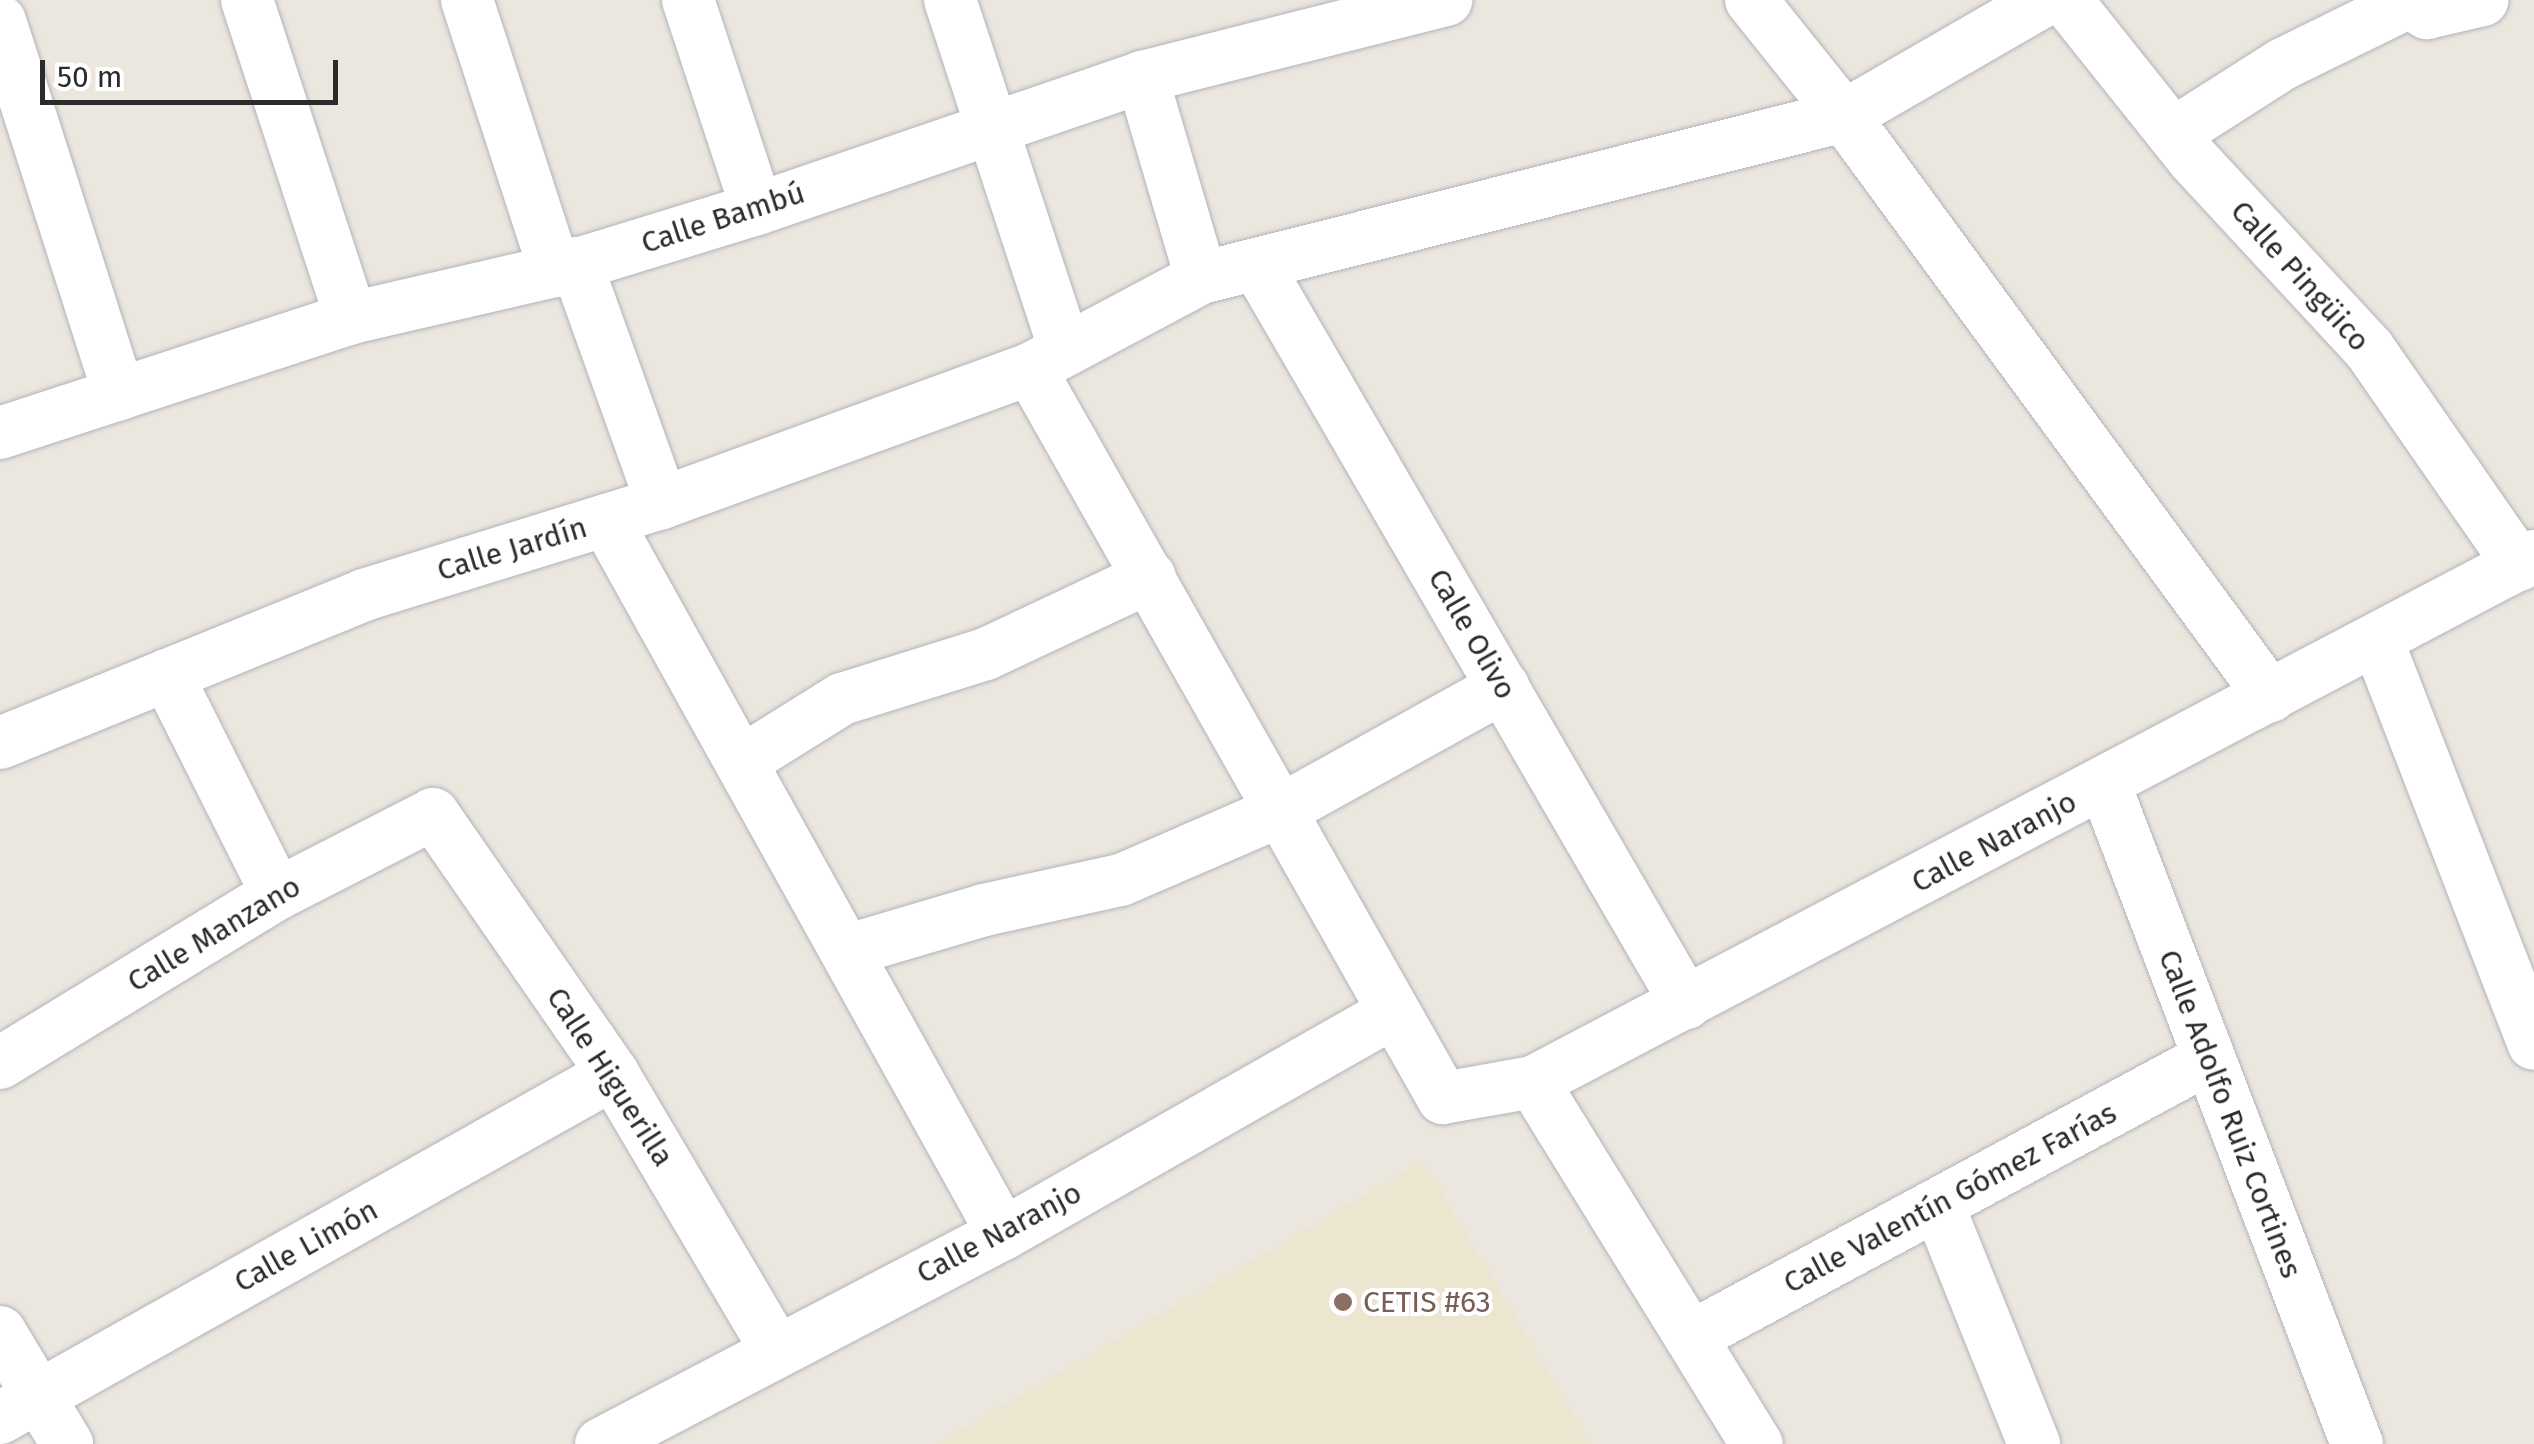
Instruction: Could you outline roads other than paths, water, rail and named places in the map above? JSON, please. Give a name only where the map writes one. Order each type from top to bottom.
[{"type":"street","points":[[248,0],[351,318]]},
{"type":"street","points":[[467,0],[566,267],[662,503]]},
{"type":"street","points":[[688,0],[757,209]]},
{"type":"street","points":[[950,0],[994,126],[1047,358],[1150,577],[1276,813],[1392,1012]]},
{"type":"street","name":"Calle Bambú","points":[[0,434],[351,318],[566,267],[757,209],[1142,77],[1446,0]]},
{"type":"street","points":[[1751,0],[1844,116],[2270,696]]},
{"type":"street","name":"Calle Jardín","points":[[0,744],[364,594],[662,503],[1047,358],[1200,278],[1844,116],[2045,0]]},
{"type":"street","name":"Calle Pingüico","points":[[2066,0],[2173,134],[2369,349],[2526,560]]},
{"type":"street","points":[[2173,134],[2283,64],[2406,2],[2427,13],[2484,0]]},
{"type":"street","points":[[0,21],[119,395]]},
{"type":"street","points":[[1142,77],[1200,278]]},
{"type":"street","name":"Calle Olivo","points":[[1257,264],[1686,1003]]},
{"type":"street","points":[[606,520],[1004,1234]]},
{"type":"street","name":"Calle Naranjo","points":[[601,1444],[775,1348],[1004,1234],[1392,1012],[1443,1098],[1534,1082],[2526,560]]},
{"type":"street","points":[[741,762],[842,699],[986,654],[1150,577]]},
{"type":"street","points":[[2377,640],[2534,1044]]},
{"type":"street","points":[[167,675],[277,894]]},
{"type":"street","points":[[849,950],[1121,880],[1276,813],[1502,687]]},
{"type":"street","name":"Calle Adolfo Ruiz Cortines","points":[[2104,784],[2356,1444]]},
{"type":"street","name":"Calle Manzano","points":[[0,1063],[277,894],[432,814]]},
{"type":"street","name":"Calle Higuerilla","points":[[432,814],[612,1074],[775,1348]]},
{"type":"street","name":"Calle Valentín Gómez Farías","points":[[1691,1337],[2209,1058]]},
{"type":"street","name":"Calle Limón","points":[[19,1407],[612,1074]]},
{"type":"street","points":[[1534,1082],[1758,1444]]},
{"type":"street","points":[[1938,1204],[2034,1444]]},
{"type":"street","points":[[0,1332],[19,1407],[67,1444]]},
{"type":"place","name":"CETIS #63","points":[[1343,1302]]}]
